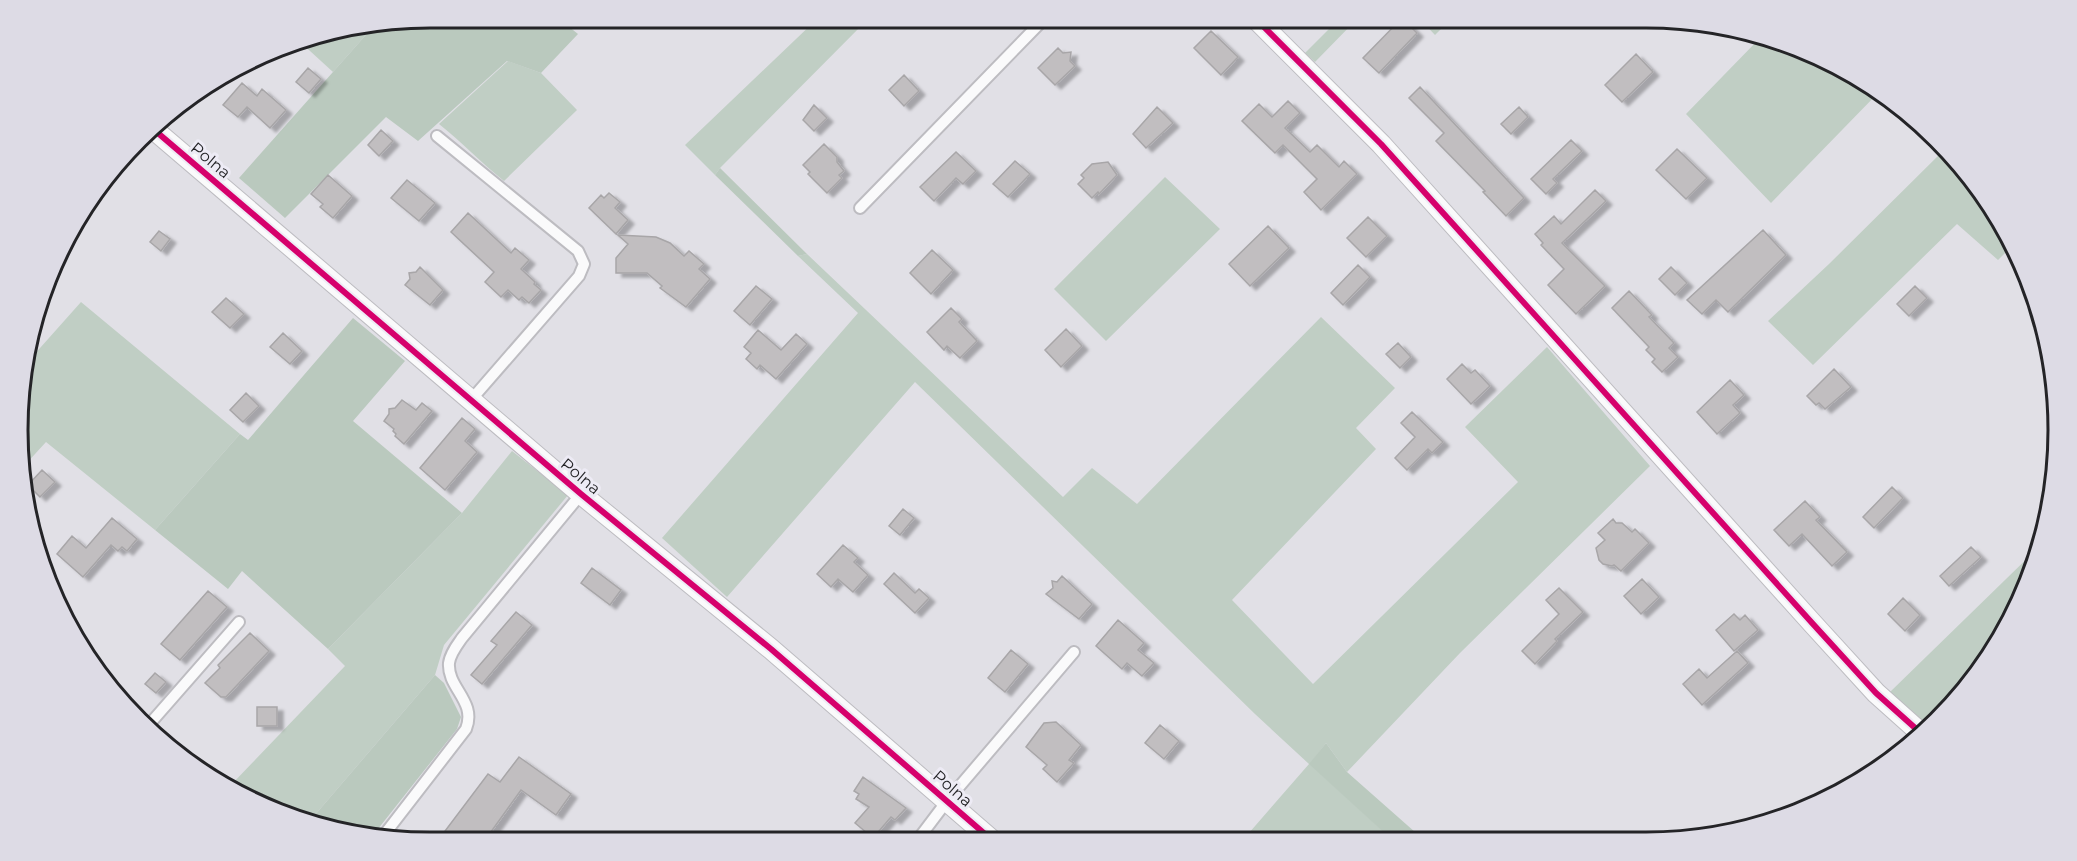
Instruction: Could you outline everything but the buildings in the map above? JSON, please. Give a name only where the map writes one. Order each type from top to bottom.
[{"type":"street","points":[[1265,28],[1381,144],[1876,693],[1916,729]]},
{"type":"street","name":"Polna","points":[[159,134],[581,494],[771,649],[983,832]]},
{"type":"lane","points":[[860,208],[1035,28]]},
{"type":"lane","points":[[437,136],[579,251],[584,264],[579,276],[471,400]]},
{"type":"lane","points":[[388,830],[466,729],[470,720],[468,708],[452,678],[449,664],[453,652],[462,638],[581,494]]},
{"type":"lane","points":[[152,721],[239,622]]},
{"type":"lane","points":[[924,832],[947,801],[1074,652]]},
{"type":"shaded area","points":[[808,28],[859,28],[715,175],[685,145]]},
{"type":"shaded area","points":[[1330,28],[1348,28],[1315,62],[1305,53]]},
{"type":"shaded area","points":[[1428,28],[1442,28],[1435,35]]},
{"type":"shaded area","points":[[367,34],[333,72],[307,48]]},
{"type":"shaded area","points":[[1755,43],[1824,70],[1873,98],[1771,203],[1686,114]]},
{"type":"shaded area","points":[[508,61],[541,73],[577,110],[504,181],[439,124]]},
{"type":"shaded area","points":[[1939,155],[1981,207],[2006,252],[1998,260],[1957,224],[1813,365],[1768,321]]},
{"type":"shaded area","points":[[1165,177],[1220,229],[1106,341],[1054,289]]},
{"type":"shaded area","points":[[807,254],[1063,497],[1092,468],[1137,504],[1321,317],[1395,388],[1356,428],[1376,449],[1232,600],[1313,684],[1518,482],[1465,427],[1547,347],[1650,466],[1460,653],[1347,772],[1326,743],[1310,764],[1384,832],[1250,832],[1309,764],[915,382],[727,597],[662,538],[858,313],[798,256]]},
{"type":"shaded area","points":[[81,302],[240,434],[155,530],[46,442],[29,460],[29,404],[36,353]]},
{"type":"shaded area","points":[[512,451],[568,495],[444,645],[435,675],[315,815],[277,802],[234,782],[345,666],[328,649],[462,513]]},
{"type":"shaded area","points":[[2028,558],[2007,608],[1981,654],[1923,722],[1890,692]]},
{"type":"green space","points":[[430,28],[570,28],[578,34],[541,73],[507,61],[418,141],[386,117],[285,218],[239,178],[367,34]]},
{"type":"green space","points":[[720,168],[807,254],[798,256],[715,175]]},
{"type":"green space","points":[[353,318],[405,361],[353,421],[462,513],[328,649],[242,571],[228,589],[155,530],[240,434],[248,440]]},
{"type":"green space","points":[[435,675],[444,683],[461,717],[457,729],[378,829],[315,815]]},
{"type":"green space","points":[[1326,743],[1347,772],[1415,832],[1383,832],[1309,764]]},
{"type":"cycle path","points":[[1265,28],[1381,144],[1876,693],[1916,729]]},
{"type":"cycle path","points":[[159,134],[581,494],[771,649],[983,832]]}]
